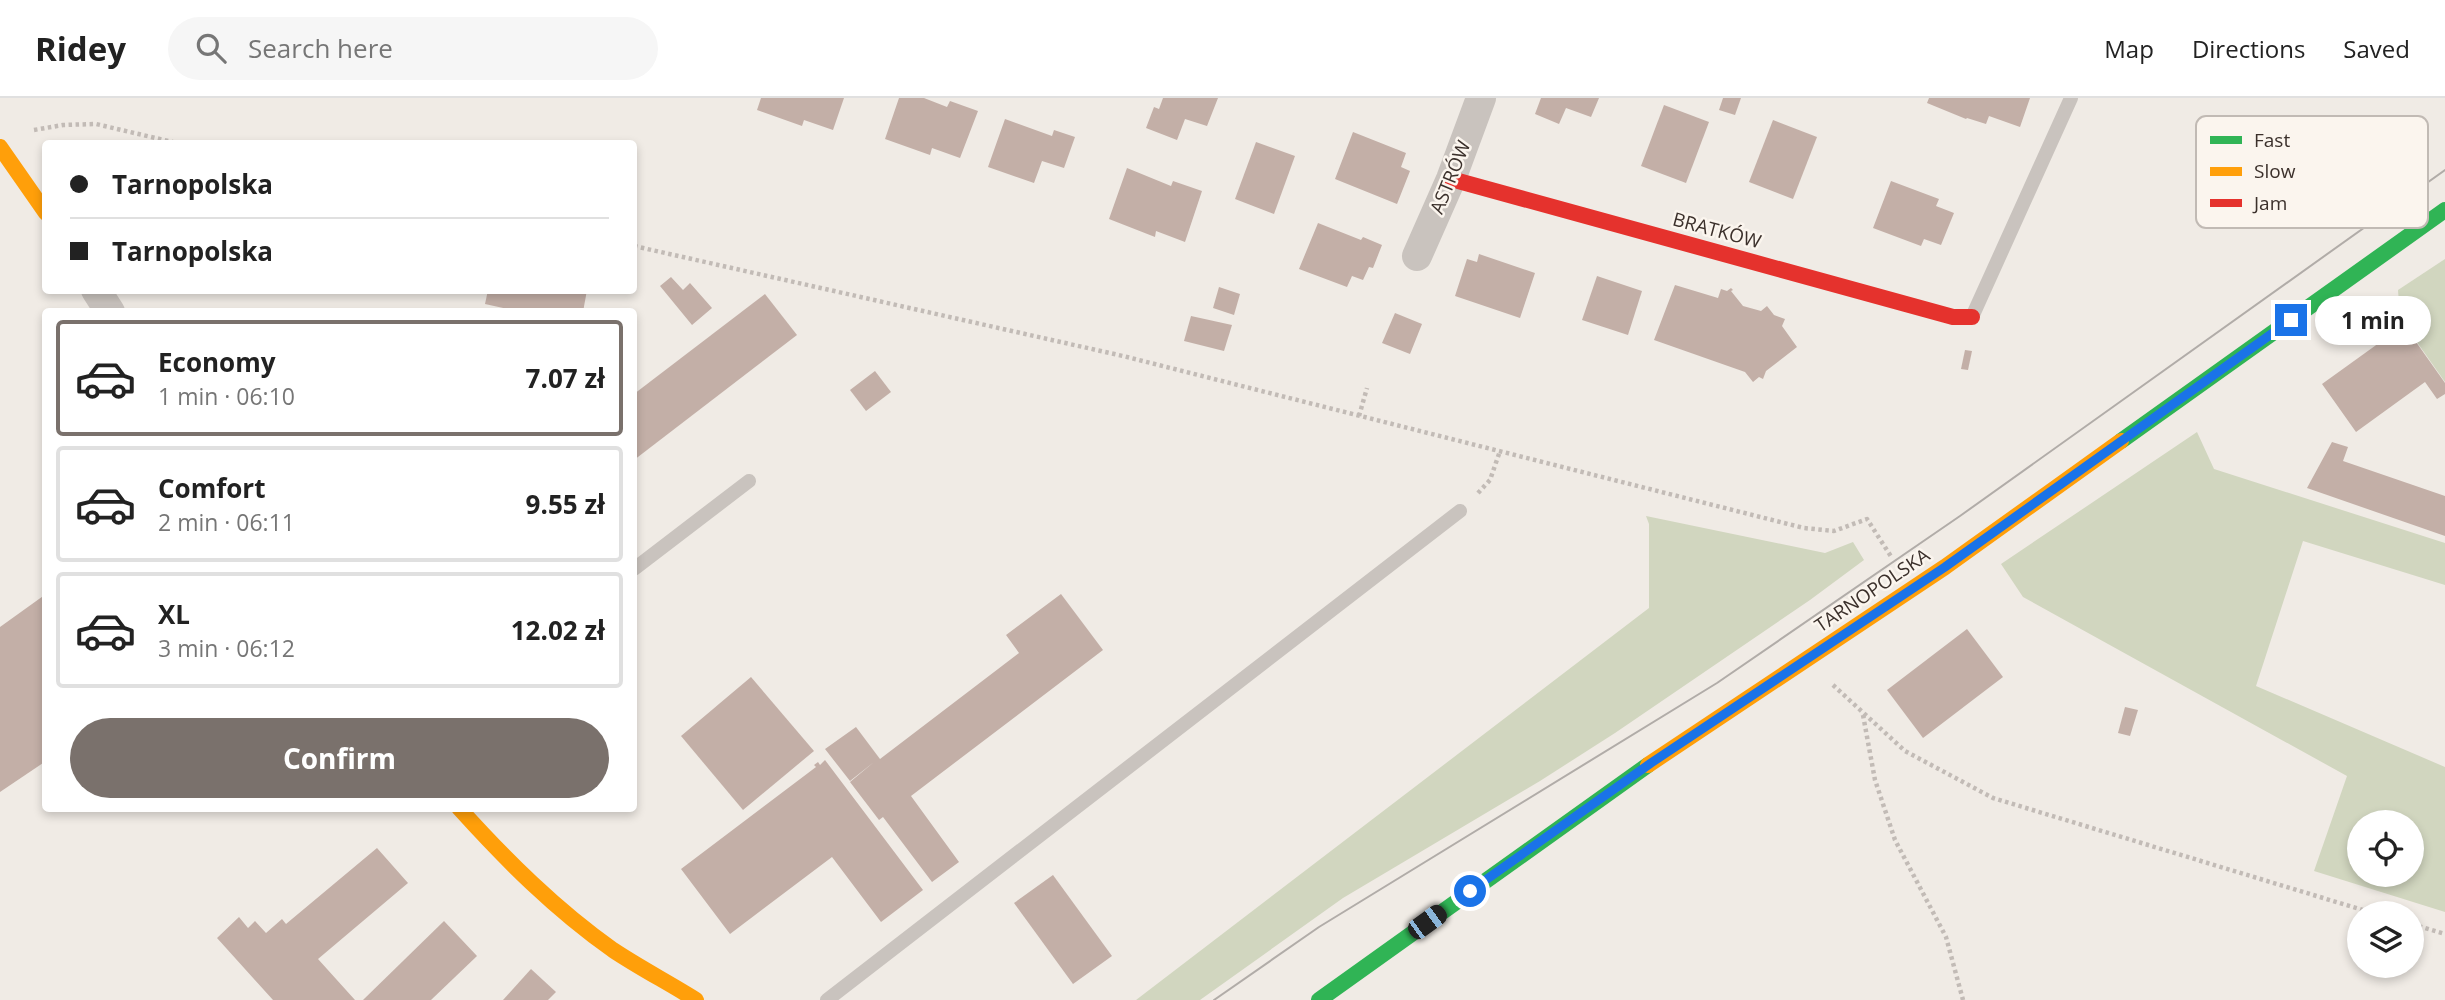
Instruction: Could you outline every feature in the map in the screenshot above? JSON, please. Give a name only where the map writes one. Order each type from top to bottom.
[{"type":"main road","points":[[0,147],[42,207]]},
{"type":"main road","name":"BRATKÓW","points":[[1451,179],[1953,317],[1972,317]]},
{"type":"main road","name":"TARNOPOLSKA","points":[[2428,222],[2445,210]]},
{"type":"main road","name":"TARNOPOLSKA","points":[[1319,1000],[1651,763],[1912,589],[2420,228]]},
{"type":"main road","points":[[463,812],[504,859],[564,912],[605,944],[696,1000]]},
{"type":"street","name":"ASTRÓW","points":[[1417,256],[1451,179],[1480,98]]},
{"type":"lane","points":[[1972,317],[2071,98]]},
{"type":"lane","points":[[637,567],[749,481]]},
{"type":"lane","points":[[827,1000],[1460,511]]},
{"type":"path","points":[[27,131],[63,125],[96,124],[164,140]]},
{"type":"path","points":[[637,247],[1123,356],[1804,528],[1834,531],[1867,519],[1912,589]]},
{"type":"path","points":[[1359,416],[1367,388]]},
{"type":"path","points":[[1460,511],[1490,480],[1500,451]]},
{"type":"path","points":[[1807,659],[1863,715],[1905,751],[1993,798],[2347,905]]},
{"type":"path","points":[[1863,715],[1875,780],[1895,840],[1947,937],[1964,1000]]},
{"type":"path","points":[[2424,928],[2445,934]]},
{"type":"green space","points":[[2445,259],[2445,382],[2400,318],[2398,290]]},
{"type":"green space","points":[[2197,432],[2214,469],[2445,543],[2445,585],[2303,541],[2256,686],[2445,767],[2445,912],[2424,905],[2424,901],[2410,901],[2365,887],[2424,887],[2424,810],[2347,810],[2347,881],[2314,871],[2347,776],[2023,597],[2001,564]]},
{"type":"green space","points":[[1646,516],[1825,553],[1853,542],[1864,560],[1615,733],[1540,781],[1343,898],[1200,1000],[1136,1000],[1649,608],[1649,524]]},
{"type":"building","points":[[761,98],[844,98],[833,130],[804,120],[802,126],[757,110]]},
{"type":"building","points":[[899,98],[924,98],[947,107],[950,101],[978,111],[960,158],[932,148],[930,155],[885,139]]},
{"type":"building","points":[[1163,98],[1218,98],[1207,126],[1185,119],[1177,140],[1146,128],[1154,107],[1159,109]]},
{"type":"building","points":[[1541,98],[1599,98],[1591,117],[1566,108],[1559,124],[1535,114]]},
{"type":"building","points":[[1723,98],[1741,98],[1735,115],[1719,110]]},
{"type":"building","points":[[1929,98],[2030,98],[2020,127],[1989,116],[1986,124],[1966,119],[1927,103]]},
{"type":"building","points":[[1664,105],[1709,122],[1686,183],[1641,166]]},
{"type":"building","points":[[1005,119],[1052,136],[1054,130],[1075,137],[1064,168],[1042,161],[1034,183],[988,167]]},
{"type":"building","points":[[1773,120],[1817,137],[1793,199],[1749,182]]},
{"type":"building","points":[[1353,132],[1406,153],[1401,167],[1410,171],[1397,204],[1335,179]]},
{"type":"building","points":[[1256,142],[1295,156],[1274,214],[1235,199]]},
{"type":"building","points":[[1127,168],[1171,186],[1173,181],[1202,191],[1185,242],[1156,231],[1155,237],[1109,219]]},
{"type":"building","points":[[1891,181],[1939,199],[1936,206],[1954,213],[1941,245],[1924,239],[1921,246],[1873,228]]},
{"type":"building","points":[[1318,223],[1382,245],[1373,268],[1369,267],[1363,280],[1352,276],[1347,287],[1299,269]]},
{"type":"building","points":[[1479,254],[1535,273],[1520,318],[1455,296],[1467,259],[1477,262]]},
{"type":"building","points":[[1597,276],[1642,291],[1628,335],[1582,320]]},
{"type":"building","points":[[671,277],[683,290],[690,283],[712,308],[692,325],[660,286]]},
{"type":"building","points":[[1675,285],[1718,298],[1721,289],[1727,291],[1731,288],[1743,306],[1761,311],[1767,306],[1774,315],[1785,319],[1782,326],[1797,347],[1766,371],[1763,379],[1759,377],[1753,382],[1745,372],[1654,340]]},
{"type":"building","points":[[1219,287],[1240,294],[1234,315],[1213,308]]},
{"type":"building","points":[[487,294],[586,294],[584,308],[503,308],[485,304]]},
{"type":"building","points":[[765,294],[797,335],[637,458],[637,392]]},
{"type":"building","points":[[1395,313],[1422,324],[1410,354],[1382,343]]},
{"type":"building","points":[[1191,316],[1232,325],[1224,351],[1184,341]]},
{"type":"building","points":[[2404,325],[2445,383],[2445,394],[2437,399],[2425,382],[2356,432],[2322,384]]},
{"type":"building","points":[[1965,350],[1972,351],[1968,370],[1961,369]]},
{"type":"building","points":[[875,371],[891,392],[866,411],[850,390]]},
{"type":"building","points":[[2332,442],[2348,447],[2343,461],[2445,496],[2445,536],[2307,488]]},
{"type":"building","points":[[1061,594],[1103,650],[911,796],[959,862],[932,882],[883,817],[879,820],[850,782],[874,762],[850,781],[825,749],[856,727],[880,759],[1019,653],[1006,635]]},
{"type":"building","points":[[42,597],[42,764],[0,792],[0,627]]},
{"type":"building","points":[[1967,629],[2003,677],[1923,738],[1887,690]]},
{"type":"building","points":[[751,677],[814,751],[743,810],[681,736]]},
{"type":"building","points":[[2125,707],[2138,710],[2130,736],[2118,733]]},
{"type":"building","points":[[825,760],[923,890],[881,922],[832,857],[730,934],[681,869],[816,767],[814,765],[818,762],[820,765]]},
{"type":"building","points":[[377,848],[408,883],[318,959],[355,1000],[273,1000],[217,938],[239,917],[248,928],[255,921],[266,933],[282,919],[286,924]]},
{"type":"building","points":[[1053,875],[1112,956],[1073,984],[1014,903]]},
{"type":"building","points":[[444,921],[477,956],[431,1000],[363,1000]]},
{"type":"building","points":[[531,969],[556,992],[548,1000],[503,1000]]},
{"type":"tram line","points":[[2428,182],[2445,170]]},
{"type":"tram line","points":[[1214,1000],[1319,927],[1717,683],[1960,516],[2364,228]]},
{"type":"traffic: fast","points":[[2428,222],[2445,210]]},
{"type":"traffic: fast","points":[[2121,441],[2420,228]]},
{"type":"traffic: fast","points":[[1319,1000],[1648,765]]},
{"type":"traffic: slow","points":[[0,147],[42,207]]},
{"type":"traffic: slow","points":[[1648,765],[1945,567],[2121,441]]},
{"type":"traffic: slow","points":[[463,812],[513,865],[571,918],[613,950],[696,1000]]},
{"type":"traffic: jam","points":[[1451,179],[1953,317],[1972,317]]},
{"type":"route","points":[[1470,891],[1651,763],[1945,567],[2291,320]]}]
